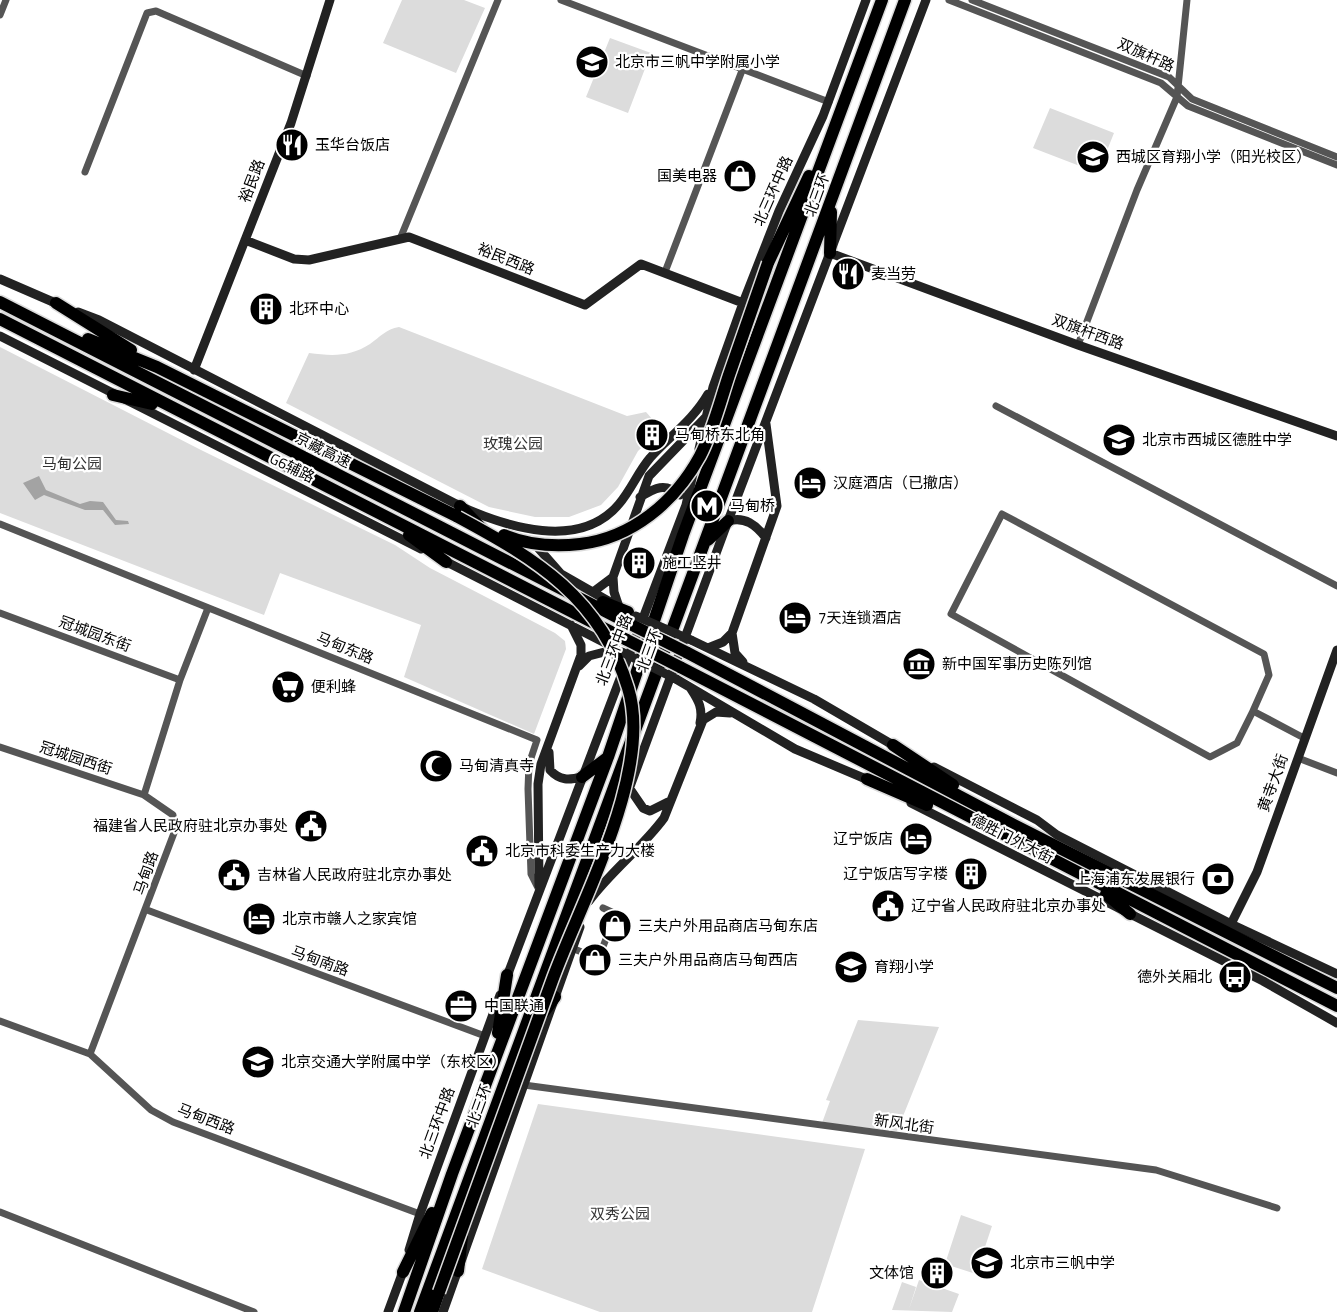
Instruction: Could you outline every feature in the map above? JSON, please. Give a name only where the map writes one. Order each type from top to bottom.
[{"type":"highway","name":"北三环","points":[[404,1312],[452,1174],[608,757],[683,535],[882,0]]},
{"type":"highway","name":"北三环","points":[[420,1312],[905,0]]},
{"type":"highway","points":[[20,313],[157,367],[513,539],[542,546],[592,542],[614,537],[649,516],[684,480],[700,456],[768,263],[840,110]]},
{"type":"highway","points":[[830,253],[831,200]]},
{"type":"highway","name":"京藏高速","points":[[0,302],[535,574],[629,615]]},
{"type":"highway","points":[[56,303],[157,367]]},
{"type":"highway","name":"京藏高速","points":[[0,319],[379,513],[622,647]]},
{"type":"highway","points":[[113,395],[168,407]]},
{"type":"highway","points":[[683,535],[686,505]]},
{"type":"highway","points":[[459,511],[515,564]]},
{"type":"highway","points":[[432,1312],[558,965],[613,826],[629,765],[633,730],[629,689],[616,658],[590,611],[571,590],[533,560],[459,511]]},
{"type":"highway","points":[[379,513],[446,562]]},
{"type":"highway","points":[[705,543],[728,521]]},
{"type":"highway","points":[[629,615],[689,646]]},
{"type":"highway","name":"德胜门外大街","points":[[689,646],[1014,825],[1337,988]]},
{"type":"highway","points":[[622,647],[678,673]]},
{"type":"highway","name":"德胜门外大街","points":[[678,673],[1337,1006]]},
{"type":"highway","points":[[893,745],[1014,825]]},
{"type":"highway","points":[[582,777],[608,757]]},
{"type":"highway","points":[[625,759],[630,789]]},
{"type":"highway","points":[[867,780],[1008,839]]},
{"type":"highway","points":[[1086,878],[1130,914]]},
{"type":"highway","points":[[495,1058],[507,975]]},
{"type":"highway","points":[[517,1049],[555,998]]},
{"type":"highway","points":[[458,1271],[471,1170]]},
{"type":"highway","points":[[403,1272],[452,1174]]},
{"type":"street","points":[[0,15],[6,0]]},
{"type":"street","name":"裕民路","points":[[194,370],[307,76],[330,0]]},
{"type":"street","points":[[400,239],[498,0]]},
{"type":"street","points":[[561,0],[829,102]]},
{"type":"street","name":"北三环中路","points":[[388,1312],[403,1272],[420,1214],[507,975],[686,505],[712,387],[779,211],[829,102],[866,0]]},
{"type":"street","points":[[443,1312],[572,948],[728,521],[926,0]]},
{"type":"street","points":[[949,0],[1161,83],[1188,106],[1337,165]]},
{"type":"street","name":"双旗杆路","points":[[972,0],[1169,77],[1192,99],[1337,157]]},
{"type":"street","points":[[1078,345],[1137,190],[1177,97],[1187,0]]},
{"type":"street","points":[[85,172],[147,13],[156,11],[307,76]]},
{"type":"street","points":[[665,272],[742,68]]},
{"type":"street","name":"裕民西路","points":[[245,240],[294,259],[309,260],[409,237],[585,305],[641,264],[743,303]]},
{"type":"street","name":"双旗杆西路","points":[[830,253],[1078,345],[1337,436]]},
{"type":"street","points":[[0,279],[99,320],[459,511],[521,528],[575,528],[593,524],[608,516],[620,504],[655,452],[698,412],[712,387]]},
{"type":"street","name":"G6辅路","points":[[0,336],[571,625],[622,647]]},
{"type":"street","points":[[996,406],[1337,586]]},
{"type":"street","points":[[593,592],[613,577],[640,497],[650,476],[661,461],[707,416]]},
{"type":"street","points":[[708,648],[723,642],[732,633],[777,507],[766,421]]},
{"type":"street","points":[[640,497],[655,487],[665,486],[680,494],[686,505]]},
{"type":"street","points":[[1002,514],[1264,654],[1269,675],[1253,711],[1237,743],[1210,757],[951,614],[1002,514]]},
{"type":"street","points":[[728,521],[735,519],[752,523],[766,538]]},
{"type":"street","name":"马甸东路","points":[[0,524],[537,740],[529,764],[528,789],[531,874],[539,891]]},
{"type":"street","points":[[521,528],[561,574],[629,615]]},
{"type":"street","points":[[613,577],[629,615]]},
{"type":"street","points":[[144,795],[180,680],[208,608]]},
{"type":"street","name":"冠城园东街","points":[[0,614],[180,680]]},
{"type":"street","points":[[539,891],[538,784],[541,764],[578,666],[581,645],[571,625]]},
{"type":"street","points":[[732,633],[735,652],[745,664]]},
{"type":"street","name":"德胜门外大街","points":[[689,646],[708,648],[745,664],[1037,820],[1057,835],[1231,924],[1337,974]]},
{"type":"street","points":[[578,666],[589,656],[622,647]]},
{"type":"street","name":"黄寺大街","points":[[1231,924],[1257,872],[1337,650]]},
{"type":"street","name":"德胜门外大街","points":[[678,673],[690,687],[795,749],[867,780],[1058,880],[1263,981],[1337,1023]]},
{"type":"street","points":[[589,901],[605,879],[654,831],[664,818],[699,728],[702,713],[690,687]]},
{"type":"street","points":[[1253,711],[1305,738]]},
{"type":"street","points":[[699,728],[708,715],[716,712],[736,714]]},
{"type":"street","points":[[552,734],[548,760],[550,770],[564,780],[582,777]]},
{"type":"street","name":"冠城园西街","points":[[0,747],[144,795]]},
{"type":"street","points":[[1298,758],[1337,773]]},
{"type":"street","points":[[630,789],[643,808],[651,811],[669,801]]},
{"type":"street","name":"马甸路","points":[[90,1054],[147,910],[174,833],[173,815],[144,795]]},
{"type":"street","points":[[572,948],[598,959],[616,914],[603,908]]},
{"type":"street","name":"马甸南路","points":[[147,910],[485,1036]]},
{"type":"street","name":"马甸西路","points":[[0,1021],[90,1054],[151,1110],[173,1122],[420,1214]]},
{"type":"street","name":"新风北街","points":[[524,1085],[1156,1170],[1277,1208]]},
{"type":"street","points":[[0,1212],[254,1312]]},
{"type":"green space","points":[[402,0],[464,0],[485,8],[456,73],[383,43]]},
{"type":"green space","points":[[610,38],[651,53],[628,113],[586,97]]},
{"type":"green space","points":[[1050,108],[1114,133],[1098,173],[1033,148]]},
{"type":"green space","name":"玫瑰公园","points":[[399,327],[627,416],[646,412],[661,429],[638,451],[618,487],[601,505],[569,517],[535,517],[489,507],[286,403],[309,353],[333,355],[355,351],[370,344],[387,331]]},
{"type":"green space","name":"马甸公园","points":[[0,347],[201,450],[395,545],[430,568],[555,633],[565,641],[566,649],[534,734],[404,677],[421,625],[280,573],[264,615],[0,513]]},
{"type":"green space","points":[[858,1020],[939,1027],[897,1131],[822,1123],[830,1101],[826,1100]]},
{"type":"green space","name":"双秀公园","points":[[538,1104],[865,1149],[812,1312],[600,1312],[482,1269]]},
{"type":"green space","points":[[961,1215],[992,1226],[976,1274],[945,1264]]},
{"type":"green space","points":[[919,1280],[959,1294],[952,1312],[892,1310],[902,1282],[916,1287],[909,1309]]},
{"type":"shaded area","points":[[39,476],[46,490],[80,504],[90,501],[103,502],[116,520],[128,521],[129,524],[115,525],[103,510],[85,510],[44,495],[35,500],[23,483]]},
{"type":"place","name":"北京市三帆中学附属小学","points":[[592,62]]},
{"type":"place","name":"玉华台饭店","points":[[292,145]]},
{"type":"place","name":"西城区育翔小学（阳光校区）","points":[[1093,157]]},
{"type":"place","name":"国美电器","points":[[740,176]]},
{"type":"place","name":"麦当劳","points":[[848,274]]},
{"type":"place","name":"北环中心","points":[[266,309]]},
{"type":"place","name":"马甸桥东北角","points":[[652,435]]},
{"type":"place","name":"北京市西城区德胜中学","points":[[1119,440]]},
{"type":"place","name":"汉庭酒店（已撤店）","points":[[810,483]]},
{"type":"place","name":"马甸桥","points":[[707,506]]},
{"type":"place","name":"施工竖井","points":[[639,563]]},
{"type":"place","name":"7天连锁酒店","points":[[795,618]]},
{"type":"place","name":"新中国军事历史陈列馆","points":[[919,664]]},
{"type":"place","name":"便利蜂","points":[[288,687]]},
{"type":"place","name":"马甸清真寺","points":[[436,766]]},
{"type":"place","name":"福建省人民政府驻北京办事处","points":[[311,826]]},
{"type":"place","name":"辽宁饭店","points":[[916,839]]},
{"type":"place","name":"北京市科委生产力大楼","points":[[482,851]]},
{"type":"place","name":"辽宁饭店写字楼","points":[[971,874]]},
{"type":"place","name":"吉林省人民政府驻北京办事处","points":[[234,875]]},
{"type":"place","name":"上海浦东发展银行","points":[[1218,879]]},
{"type":"place","name":"辽宁省人民政府驻北京办事处","points":[[888,906]]},
{"type":"place","name":"北京市赣人之家宾馆","points":[[259,919]]},
{"type":"place","name":"三夫户外用品商店马甸东店","points":[[615,926]]},
{"type":"place","name":"三夫户外用品商店马甸西店","points":[[595,960]]},
{"type":"place","name":"育翔小学","points":[[851,967]]},
{"type":"place","name":"德外关厢北","points":[[1235,977]]},
{"type":"place","name":"中国联通","points":[[461,1006]]},
{"type":"place","name":"北京交通大学附属中学（东校区）","points":[[258,1062]]},
{"type":"place","name":"北京市三帆中学","points":[[987,1263]]},
{"type":"place","name":"文体馆","points":[[937,1273]]}]
